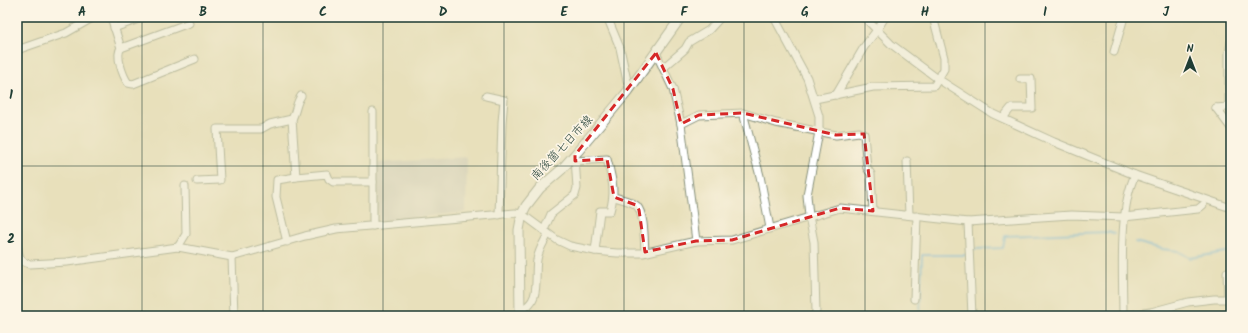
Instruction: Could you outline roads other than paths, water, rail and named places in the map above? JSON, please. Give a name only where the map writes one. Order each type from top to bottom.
[{"type":"main road","name":"南後箇七日市線","points":[[520,314],[519,230],[522,214],[540,188],[575,158],[629,90],[681,17]]},
{"type":"street","points":[[17,50],[66,33],[94,17]]},
{"type":"street","points":[[111,17],[121,48]]},
{"type":"street","points":[[114,28],[144,17]]},
{"type":"street","points":[[610,17],[608,19],[620,48],[629,90]]},
{"type":"street","points":[[663,68],[685,49],[689,42],[709,30],[719,18],[718,17]]},
{"type":"street","points":[[774,17],[807,78],[815,99],[819,116],[819,132],[807,195],[814,242],[815,316]]},
{"type":"street","points":[[864,17],[891,44],[938,79],[974,102],[1003,118],[1054,142],[1134,174],[1231,208]]},
{"type":"street","points":[[836,95],[864,47],[885,17]]},
{"type":"street","points":[[815,99],[873,87],[934,86],[944,69],[944,58],[933,17]]},
{"type":"street","points":[[1114,52],[1124,17]]},
{"type":"street","points":[[189,23],[121,48],[118,50],[118,55],[125,78],[128,83],[133,84],[195,59]]},
{"type":"street","points":[[1231,42],[1229,53],[1229,102],[1227,107],[1216,108],[1231,128]]},
{"type":"street","points":[[656,53],[673,90],[681,124],[696,241]]},
{"type":"street","points":[[1003,118],[1011,108],[1032,108],[1031,79],[1020,79]]},
{"type":"street","points":[[296,177],[292,120],[295,114],[297,102],[301,96]]},
{"type":"street","points":[[486,96],[504,100],[499,215]]},
{"type":"street","points":[[372,112],[372,226]]},
{"type":"street","points":[[681,124],[699,115],[742,113],[757,116],[776,123],[836,135],[859,132],[864,134],[867,168],[871,174],[873,211]]},
{"type":"street","points":[[742,113],[758,169],[770,228]]},
{"type":"street","points":[[197,181],[220,180],[217,129],[261,129],[270,124],[292,120]]},
{"type":"street","points":[[508,316],[520,314],[531,304],[534,298],[537,260],[551,214],[575,194],[577,188],[575,158],[607,159],[612,179],[614,197],[610,211],[600,211],[595,251]]},
{"type":"street","points":[[906,162],[909,215]]},
{"type":"street","points":[[287,242],[276,197],[277,180],[327,174],[329,179],[333,182],[372,182]]},
{"type":"street","points":[[1134,174],[1124,217],[1123,316],[1154,314],[1188,302],[1230,299],[1227,272]]},
{"type":"street","points":[[178,247],[186,234],[185,186]]},
{"type":"street","points":[[614,197],[636,205],[639,210],[646,252]]},
{"type":"street","points":[[17,244],[21,261],[30,264],[67,262],[178,247],[232,257],[336,229],[522,214],[546,232],[570,246],[595,251],[617,253],[646,252],[696,241],[732,240],[840,208],[968,222],[985,222],[1071,215],[1124,217],[1198,209],[1203,205]]},
{"type":"street","points":[[914,299],[917,216]]},
{"type":"street","points":[[968,222],[972,316]]},
{"type":"street","points":[[232,257],[234,316]]},
{"type":"waterway","points":[[974,249],[1003,248],[1005,236],[1108,232],[1115,234]]},
{"type":"waterway","points":[[1135,242],[1162,249],[1178,251],[1190,258],[1231,251]]},
{"type":"waterway","points":[[920,316],[922,255],[968,255]]}]
